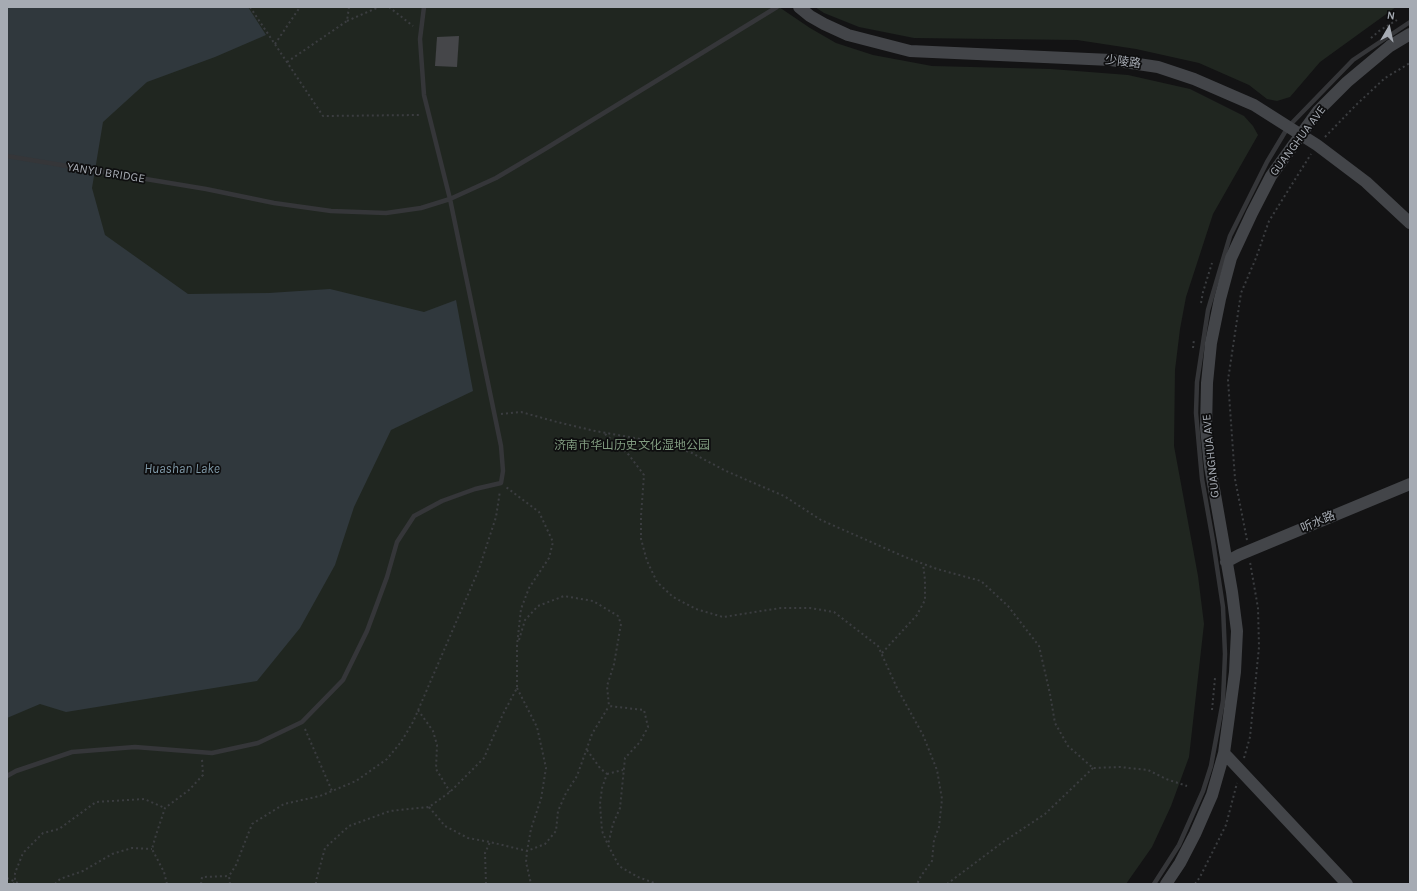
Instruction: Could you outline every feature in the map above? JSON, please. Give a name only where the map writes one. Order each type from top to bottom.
[{"type":"street","name":"少陵路","points":[[799,7],[817,20],[848,35],[910,51],[1112,60],[1158,67],[1194,79],[1254,105],[1317,145],[1366,182],[1410,223]]},
{"type":"street","name":"GUANGHUA AVE","points":[[1166,884],[1180,864],[1212,795],[1224,753],[1235,672],[1237,631],[1232,592],[1210,466],[1206,428],[1207,383],[1211,343],[1220,299],[1231,258],[1271,176],[1318,111],[1347,82],[1390,46],[1410,34]]},
{"type":"street","name":"听水路","points":[[1226,562],[1239,555],[1410,484]]},
{"type":"street","points":[[1224,753],[1347,884]]},
{"type":"lane","points":[[7,776],[16,771],[72,752],[135,747],[212,753],[258,743],[302,722],[343,680],[367,631],[387,577],[397,542],[414,516],[449,498],[475,488],[501,483],[503,471],[501,446],[495,415],[450,199],[424,95],[420,39],[424,7]]},
{"type":"lane","name":"YANYU BRIDGE","points":[[7,156],[331,211],[386,213],[420,208],[450,199],[496,178],[545,150],[777,7]]},
{"type":"lane","points":[[1154,884],[1179,845],[1203,792],[1211,766],[1223,701],[1225,654],[1223,607],[1202,479],[1196,413],[1197,382],[1208,310],[1230,236],[1267,162],[1288,127],[1353,60],[1410,22]]},
{"type":"path","points":[[250,7],[323,116],[429,115]]},
{"type":"path","points":[[275,45],[300,7]]},
{"type":"path","points":[[347,21],[350,7]]},
{"type":"path","points":[[287,62],[347,21],[379,7]]},
{"type":"path","points":[[389,7],[421,32]]},
{"type":"path","points":[[1369,40],[1379,31],[1398,20]]},
{"type":"path","points":[[1233,347],[1241,293],[1269,222],[1317,145],[1385,78],[1410,63]]},
{"type":"path","points":[[1200,307],[1203,292],[1213,262]]},
{"type":"path","points":[[1193,352],[1195,338]]},
{"type":"path","points":[[495,415],[521,412],[604,433],[646,440],[690,452],[726,471],[784,496],[821,520],[924,564],[981,581],[1008,606],[1039,646],[1055,723],[1068,746],[1093,768]]},
{"type":"path","points":[[604,433],[629,455],[644,475],[641,539],[647,561],[658,582],[673,596],[696,609],[723,617],[781,608],[810,608],[834,612],[878,646],[897,688],[926,742],[937,770],[942,799],[939,827],[934,840],[932,861],[917,884]]},
{"type":"path","points":[[230,884],[229,876],[236,865],[252,824],[284,804],[320,796],[356,781],[387,759],[401,742],[418,710],[479,569],[496,516],[501,483],[539,512],[553,542],[549,558],[530,588],[520,609],[517,645],[517,688],[537,727],[546,768],[541,799],[531,829],[527,851],[526,862],[531,884]]},
{"type":"path","points":[[882,653],[917,615],[925,600],[924,564]]},
{"type":"path","points":[[429,807],[445,826],[468,838],[527,851],[545,844],[556,831],[558,811],[566,793],[577,776],[592,734],[609,706],[606,686],[614,664],[621,624],[618,616],[593,601],[564,596],[538,606],[525,620],[517,645]]},
{"type":"path","points":[[1212,713],[1215,675]]},
{"type":"path","points":[[316,884],[325,848],[349,826],[390,811],[429,807],[450,792],[484,758],[503,714],[517,688]]},
{"type":"path","points":[[608,845],[612,824],[620,808],[625,758],[640,742],[648,727],[644,710],[609,706]]},
{"type":"path","points":[[418,710],[433,731],[437,745],[436,769],[450,792]]},
{"type":"path","points":[[302,722],[332,791]]},
{"type":"path","points":[[587,750],[600,768],[607,774]]},
{"type":"path","points":[[167,884],[164,872],[152,850],[165,808],[189,790],[203,775],[202,758]]},
{"type":"path","points":[[947,884],[1003,842],[1044,814],[1093,768],[1120,767],[1148,770],[1166,779],[1187,786]]},
{"type":"path","points":[[607,774],[624,770]]},
{"type":"path","points":[[607,774],[602,788],[600,804],[602,831],[608,845],[619,866],[638,877],[656,884]]},
{"type":"path","points":[[14,883],[15,873],[23,853],[43,833],[59,829],[96,802],[144,799],[165,808]]},
{"type":"path","points":[[486,884],[485,853],[490,842]]},
{"type":"path","points":[[55,884],[60,879],[83,871],[112,854],[132,848],[152,850]]},
{"type":"path","points":[[201,884],[202,877],[229,876]]},
{"type":"path","points":[[7,878],[14,883],[20,884]]},
{"type":"green space","name":"济南市华山历史文化湿地公园","points":[[7,7],[779,7],[810,28],[836,43],[873,55],[932,66],[1051,69],[1128,75],[1190,89],[1244,116],[1253,126],[1258,135],[1213,214],[1186,297],[1175,370],[1174,446],[1198,576],[1204,624],[1189,757],[1171,806],[1152,847],[1126,884],[7,884]]},
{"type":"green space","points":[[815,7],[1396,7],[1320,62],[1290,97],[1277,101],[1267,99],[1249,85],[1199,63],[1136,49],[1077,40],[914,38],[859,27],[824,13]]},
{"type":"water","name":"Huashan Lake","points":[[7,7],[248,7],[266,35],[215,57],[147,82],[103,122],[92,188],[105,235],[188,294],[269,293],[330,289],[424,312],[456,300],[473,391],[391,430],[354,507],[335,565],[300,628],[257,681],[66,712],[40,704],[7,718]]},
{"type":"building","points":[[459,36],[457,67],[435,66],[437,37]]}]
